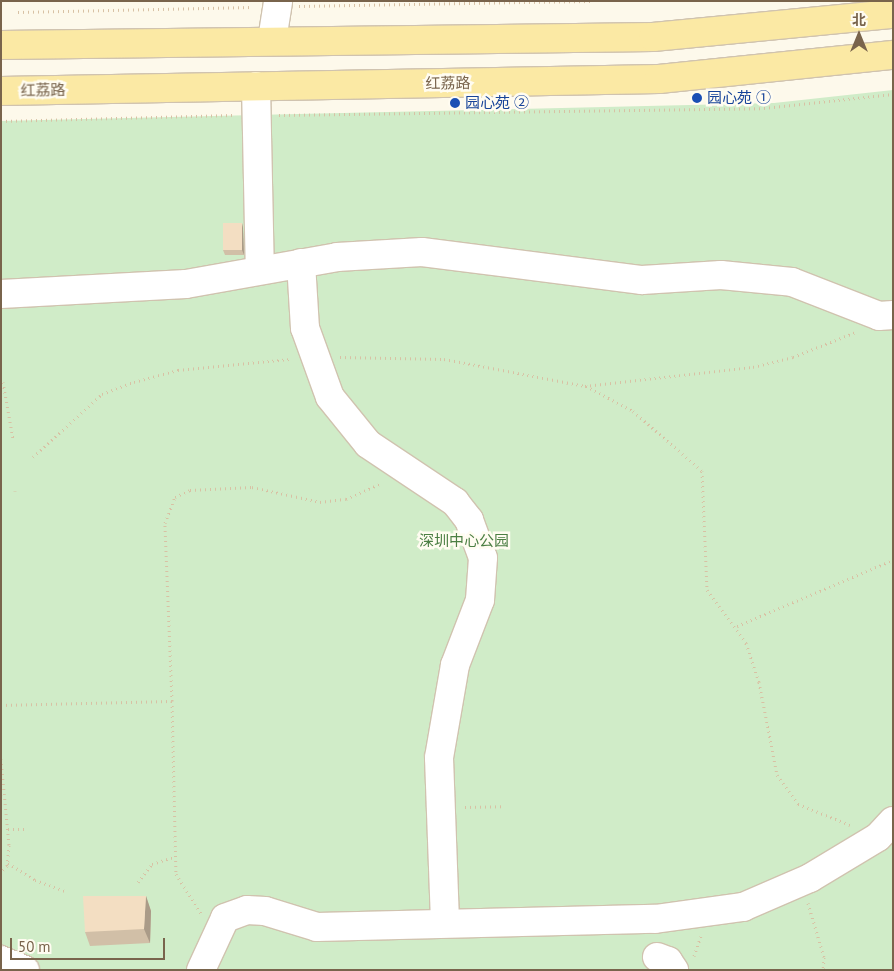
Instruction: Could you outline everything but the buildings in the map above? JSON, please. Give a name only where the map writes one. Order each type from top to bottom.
[{"type":"main road","points":[[1,45],[690,35],[879,11]]},
{"type":"main road","name":"红荔路","points":[[1,91],[667,79],[893,55]]},
{"type":"lane","points":[[272,40],[278,4]]},
{"type":"lane","points":[[256,86],[260,270]]},
{"type":"lane","points":[[1,294],[186,284],[300,263],[422,252],[642,280],[721,275],[814,287],[886,316]]},
{"type":"lane","points":[[300,263],[305,328],[314,358],[346,420],[388,459],[455,502],[469,520],[483,558],[480,600],[455,665],[444,712],[441,807],[445,921]]},
{"type":"lane","points":[[201,970],[225,918],[247,910],[317,927],[445,921],[702,916],[743,907],[810,878],[886,829]]},
{"type":"lane","points":[[1,960],[25,970]]},
{"type":"path","points":[[18,12],[278,4],[591,1]]},
{"type":"path","points":[[1,121],[257,115],[764,108],[893,94]]},
{"type":"path","points":[[585,386],[761,365],[827,345],[861,330],[886,316]]},
{"type":"path","points":[[33,457],[102,394],[134,382],[186,369],[314,358],[444,359],[585,386],[633,411],[702,471],[705,579],[707,590],[737,626],[757,675],[777,775],[785,790],[798,804],[886,829]]},
{"type":"path","points":[[3,382],[13,439]]},
{"type":"path","points":[[206,920],[179,883],[174,857],[172,702],[165,523],[176,497],[190,490],[252,487],[320,502],[346,499],[391,481]]},
{"type":"path","points":[[737,626],[893,560]]},
{"type":"path","points":[[1,705],[172,702]]},
{"type":"path","points":[[1,759],[8,829],[7,862],[1,872]]},
{"type":"path","points":[[441,807],[504,806]]},
{"type":"path","points":[[8,829],[27,828]]},
{"type":"path","points":[[138,882],[152,864],[174,857]]},
{"type":"path","points":[[7,862],[35,880],[66,891]]},
{"type":"path","points":[[810,878],[807,902],[824,957],[823,970]]},
{"type":"path","points":[[674,963],[702,934],[702,916]]},
{"type":"green space","name":"深圳中心公园","points":[[893,90],[893,970],[1,970],[1,121],[774,103]]},
{"type":"place","name":"园心苑 ①","points":[[697,98]]},
{"type":"place","name":"园心苑 ②","points":[[455,103]]}]
